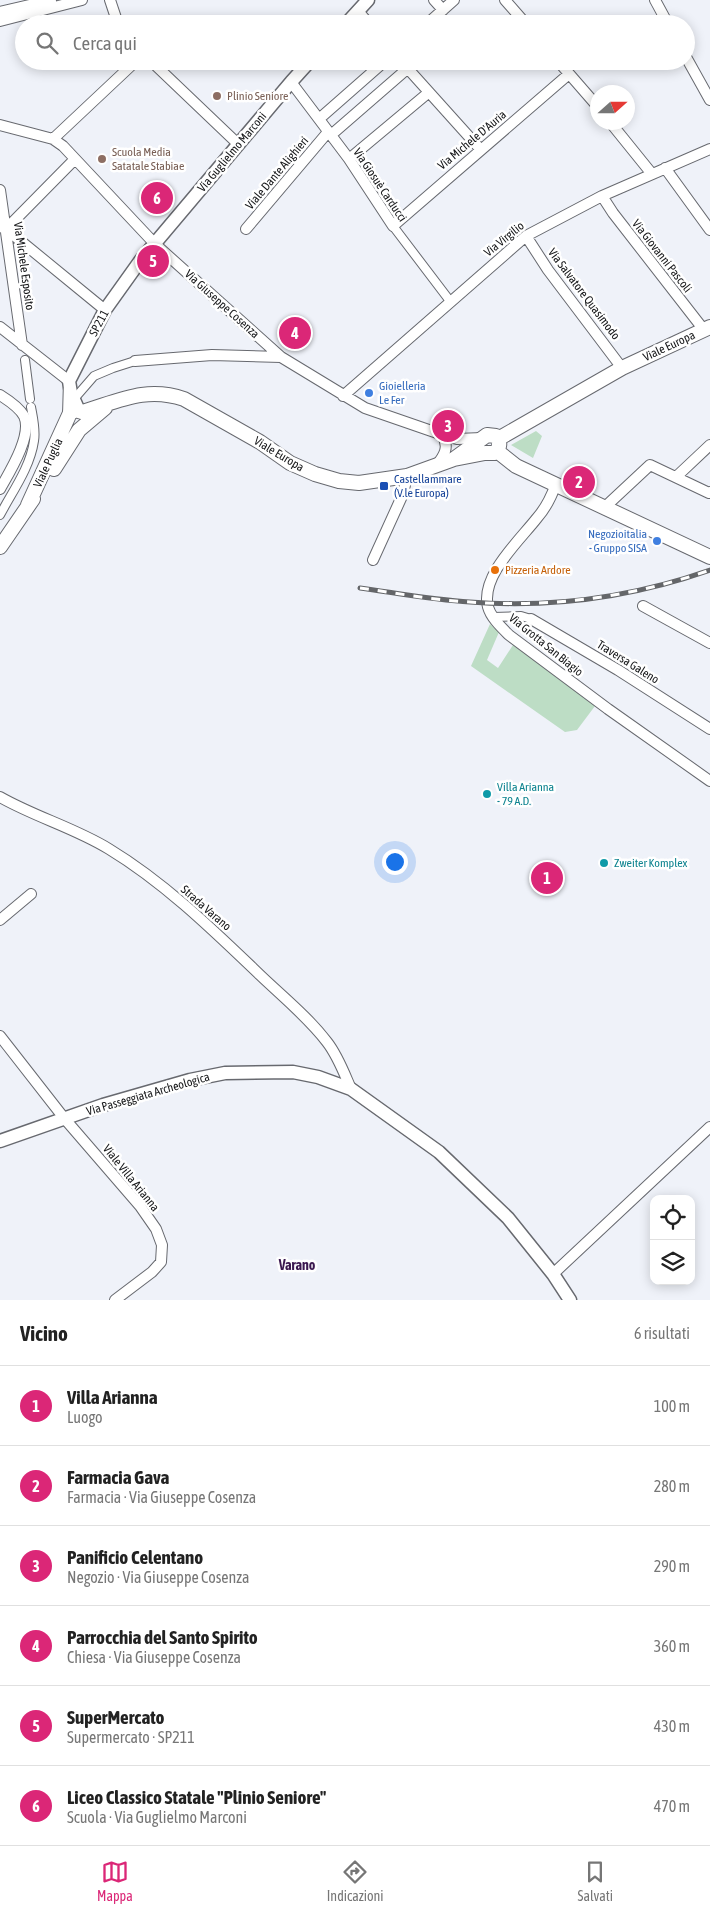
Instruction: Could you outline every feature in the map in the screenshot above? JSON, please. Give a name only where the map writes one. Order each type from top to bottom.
[{"type":"main road","name":"Viale Europa","points":[[76,416],[145,393],[172,395],[199,407],[260,442],[290,463],[315,474],[339,481],[359,483],[407,476],[435,467],[489,444],[622,368],[707,329]]},
{"type":"main road","name":"Viale Puglia","points":[[1,542],[28,505],[76,416]]},
{"type":"main road","points":[[489,444],[516,466],[710,557]]},
{"type":"street","points":[[0,12],[51,0]]},
{"type":"street","points":[[23,15],[82,0]]},
{"type":"street","points":[[110,0],[115,15]]},
{"type":"street","points":[[434,0],[443,10]]},
{"type":"street","points":[[437,15],[454,0]]},
{"type":"street","points":[[506,0],[518,15]]},
{"type":"street","points":[[655,0],[663,15]]},
{"type":"street","points":[[354,15],[364,3]]},
{"type":"street","points":[[0,21],[15,17]]},
{"type":"street","points":[[0,125],[53,139],[126,70]]},
{"type":"street","points":[[161,70],[238,144]]},
{"type":"street","name":"Via Guglielmo Marconi","points":[[155,244],[302,70]]},
{"type":"street","points":[[319,119],[375,70]]},
{"type":"street","name":"Viale Dante Alighieri","points":[[246,230],[329,134],[399,70]]},
{"type":"street","points":[[408,70],[480,150]]},
{"type":"street","points":[[566,70],[590,98]]},
{"type":"street","points":[[693,70],[710,100]]},
{"type":"street","name":"Via Michele D'Auria","points":[[392,226],[569,74]]},
{"type":"street","name":"Via Giosuè Carducci","points":[[291,82],[350,159],[392,226],[450,301]]},
{"type":"street","points":[[350,159],[428,93]]},
{"type":"street","points":[[616,130],[652,174]]},
{"type":"street","name":"Via Giuseppe Cosenza","points":[[53,139],[75,159],[155,244],[281,357],[364,408],[442,436],[489,444]]},
{"type":"street","name":"Via Virgilio","points":[[343,396],[526,236],[602,196],[710,149]]},
{"type":"street","points":[[75,159],[3,228],[105,310]]},
{"type":"street","points":[[665,168],[710,230]]},
{"type":"street","name":"Via Michele Esposito","points":[[0,190],[3,228],[22,345]]},
{"type":"street","name":"Via Giovanni Pascoli","points":[[602,196],[613,213],[707,329]]},
{"type":"street","name":"Via Salvatore Quasimodo","points":[[526,236],[548,270],[622,368]]},
{"type":"street","name":"SP211","points":[[69,381],[105,310],[140,261],[155,244]]},
{"type":"street","points":[[0,327],[69,381],[76,416]]},
{"type":"street","points":[[76,416],[94,376],[135,361],[212,355],[281,357]]},
{"type":"street","points":[[0,515],[23,474],[34,440],[25,360]]},
{"type":"street","points":[[0,395],[24,416],[25,425],[21,450],[0,489]]},
{"type":"street","points":[[18,410],[25,404],[26,398],[30,401]]},
{"type":"street","points":[[435,467],[446,451],[446,441],[442,436]]},
{"type":"street","points":[[676,477],[710,445]]},
{"type":"street","points":[[605,507],[650,465],[710,492]]},
{"type":"street","points":[[373,560],[403,494],[407,476]]},
{"type":"street","name":"Via Grotta San Biagio","points":[[556,484],[539,516],[506,556],[492,578],[487,593],[489,609],[502,628],[510,635],[608,709],[710,781]]},
{"type":"street","points":[[643,606],[710,643]]},
{"type":"street","points":[[494,617],[521,616],[531,619]]},
{"type":"street","name":"Traversa Galeno","points":[[531,619],[618,670],[710,729]]},
{"type":"street","name":"Strada Varano","points":[[0,797],[110,850],[142,871],[174,897],[206,924],[310,1022],[328,1043],[339,1060],[351,1089]]},
{"type":"street","points":[[0,920],[31,894]]},
{"type":"street","name":"Viale Villa Arianna","points":[[0,1036],[64,1118],[140,1206],[156,1229],[162,1245],[161,1262],[152,1272],[115,1300]]},
{"type":"street","name":"Via Passeggiata Archeologica","points":[[0,1141],[64,1118],[175,1084],[225,1073],[293,1072],[318,1077],[351,1089],[439,1152],[508,1218],[570,1300]]},
{"type":"street","points":[[552,1274],[710,1127]]},
{"type":"green space","points":[[536,431],[542,436],[533,458],[511,445]]},
{"type":"green space","points":[[490,624],[499,632],[487,660],[498,668],[513,645],[595,706],[577,730],[565,732],[471,666]]},
{"type":"railway","points":[[360,588],[456,601],[500,603],[561,602],[622,594],[710,570]]},
{"type":"place","name":"Plinio Seniore","points":[[217,96]]},
{"type":"place","name":"Scuola Media Satatale Stabiae","points":[[102,159]]},
{"type":"place","name":"Liceo Classico Statale \"Plinio Seniore\"","points":[[157,198]]},
{"type":"place","name":"SuperMercato","points":[[153,261]]},
{"type":"place","name":"Parrocchia del Santo Spirito","points":[[295,333]]},
{"type":"place","name":"Gioielleria Le Fer","points":[[369,393]]},
{"type":"place","name":"Panificio Celentano","points":[[448,426]]},
{"type":"place","name":"Farmacia Gava","points":[[579,482]]},
{"type":"place","name":"Castellammare (V.le Europa)","points":[[384,486]]},
{"type":"place","name":"Negozioitalia - Gruppo SISA","points":[[657,541]]},
{"type":"place","name":"Pizzeria Ardore","points":[[495,570]]},
{"type":"place","name":"Villa Arianna - 79 A.D.","points":[[487,794]]},
{"type":"place","name":"Zweiter Komplex","points":[[604,863]]},
{"type":"place","name":"Villa Arianna","points":[[547,878]]},
{"type":"district","name":"Varano","points":[[297,1265]]}]
